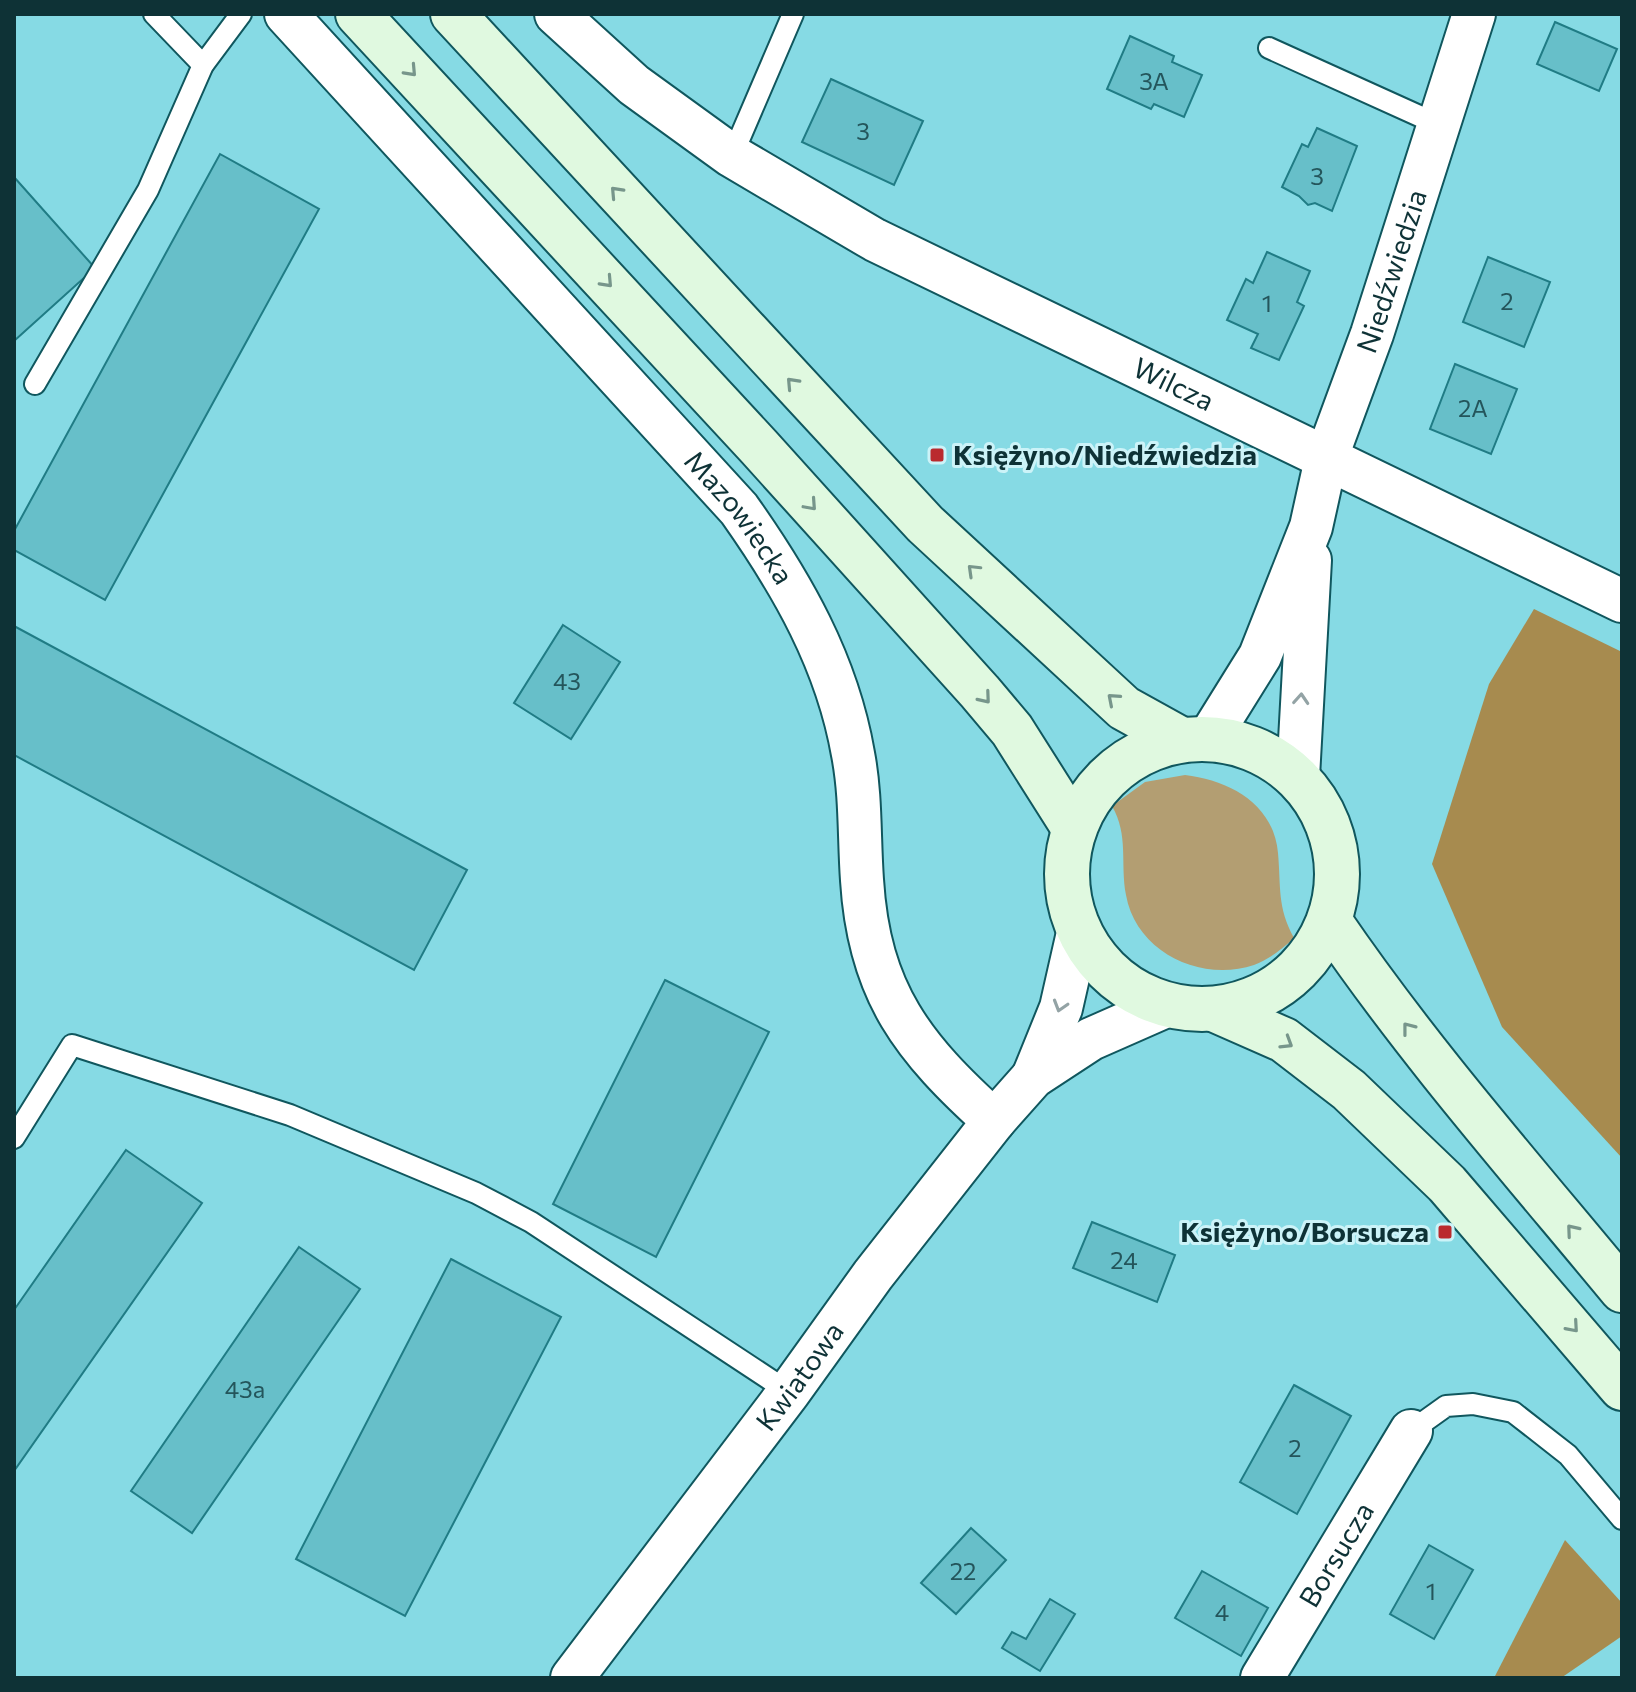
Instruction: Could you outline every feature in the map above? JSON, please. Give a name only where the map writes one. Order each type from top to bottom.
[{"type":"main road","points":[[358,14],[759,447],[980,692],[1012,730],[1074,828]]},
{"type":"main road","points":[[453,14],[925,524],[1124,708],[1194,738],[1252,748],[1272,757],[1298,777],[1327,820],[1339,871],[1330,922],[1312,955],[1286,983],[1253,1001],[1216,1010],[1166,1006],[1114,979],[1078,933],[1066,881],[1074,828],[1090,796],[1115,769],[1145,750],[1194,738]]},
{"type":"main road","points":[[1330,922],[1363,971],[1460,1095],[1622,1290]]},
{"type":"main road","points":[[1216,1010],[1284,1040],[1349,1090],[1447,1184],[1622,1388]]},
{"type":"street","name":"Mazowiecka","points":[[286,14],[739,509],[783,571],[815,631],[853,753],[869,940],[887,997],[950,1081],[994,1121]]},
{"type":"street","points":[[556,14],[634,85],[732,156]]},
{"type":"street","name":"Niedźwiedzia","points":[[1194,738],[1260,656],[1311,527],[1326,459],[1372,334],[1474,14]]},
{"type":"street","name":"Wilcza","points":[[732,156],[875,240],[1622,601]]},
{"type":"street","name":"Niedźwiedzia","points":[[1298,777],[1311,527]]},
{"type":"street","name":"Kwiatowa","points":[[1033,1077],[1061,1008],[1078,933]]},
{"type":"street","name":"Kwiatowa","points":[[572,1678],[789,1392],[873,1275],[994,1121],[1033,1077],[1091,1039],[1166,1006]]},
{"type":"street","name":"Borsucza","points":[[1262,1678],[1411,1431]]},
{"type":"lane","points":[[154,14],[203,65]]},
{"type":"lane","points":[[35,384],[148,190],[203,65],[241,14]]},
{"type":"lane","points":[[732,156],[793,14]]},
{"type":"lane","points":[[1269,48],[1437,124]]},
{"type":"lane","points":[[14,1138],[72,1045],[290,1115],[476,1193],[531,1222],[789,1392]]},
{"type":"lane","points":[[1411,1431],[1446,1406],[1473,1404],[1513,1412],[1568,1455],[1622,1519]]},
{"type":"shaded area","points":[[1534,609],[1622,652],[1622,1158],[1502,1027],[1432,864],[1489,684]]},
{"type":"shaded area","points":[[1185,775],[1218,782],[1233,789],[1258,808],[1275,836],[1282,906],[1294,938],[1254,965],[1213,970],[1193,966],[1157,947],[1143,933],[1132,915],[1124,883],[1121,828],[1112,806],[1145,782]]},
{"type":"shaded area","points":[[1565,1540],[1622,1603],[1622,1636],[1561,1678],[1494,1678]]},
{"type":"building","points":[[1555,22],[1617,49],[1599,91],[1537,64]]},
{"type":"building","points":[[1130,36],[1174,56],[1172,62],[1202,75],[1184,117],[1154,104],[1151,109],[1107,89]]},
{"type":"building","points":[[831,79],[923,121],[894,185],[802,142]]},
{"type":"building","points":[[1317,128],[1357,146],[1332,211],[1315,203],[1308,205],[1282,187],[1302,144],[1308,147]]},
{"type":"building","points":[[220,154],[319,209],[105,600],[14,550],[14,531]]},
{"type":"building","points":[[14,177],[95,268],[14,341]]},
{"type":"building","points":[[1267,252],[1310,271],[1297,302],[1304,306],[1279,360],[1251,348],[1258,334],[1227,320],[1246,279],[1253,283]]},
{"type":"building","points":[[1488,257],[1550,282],[1524,347],[1463,322]]},
{"type":"building","points":[[1455,364],[1517,389],[1491,454],[1430,429]]},
{"type":"building","points":[[563,625],[620,662],[571,739],[514,703]]},
{"type":"building","points":[[14,626],[467,870],[414,970],[14,755]]},
{"type":"building","points":[[665,980],[769,1032],[656,1257],[553,1204]]},
{"type":"building","points":[[126,1150],[202,1203],[14,1471],[14,1310]]},
{"type":"building","points":[[1092,1222],[1175,1255],[1157,1302],[1073,1268]]},
{"type":"building","points":[[299,1247],[360,1289],[192,1533],[131,1491]]},
{"type":"building","points":[[451,1259],[561,1317],[405,1616],[296,1559]]},
{"type":"building","points":[[1294,1385],[1351,1416],[1297,1514],[1240,1482]]},
{"type":"building","points":[[971,1528],[1006,1560],[956,1614],[921,1583]]},
{"type":"building","points":[[1429,1545],[1473,1570],[1434,1639],[1390,1614]]},
{"type":"building","points":[[1202,1571],[1268,1608],[1241,1656],[1175,1618]]},
{"type":"building","points":[[1050,1599],[1075,1614],[1040,1671],[1002,1648],[1012,1632],[1026,1639]]},
{"type":"place","name":"Księżyno/Niedźwiedzia","points":[[937,455]]},
{"type":"place","name":"Księżyno/Borsucza","points":[[1445,1232]]}]
